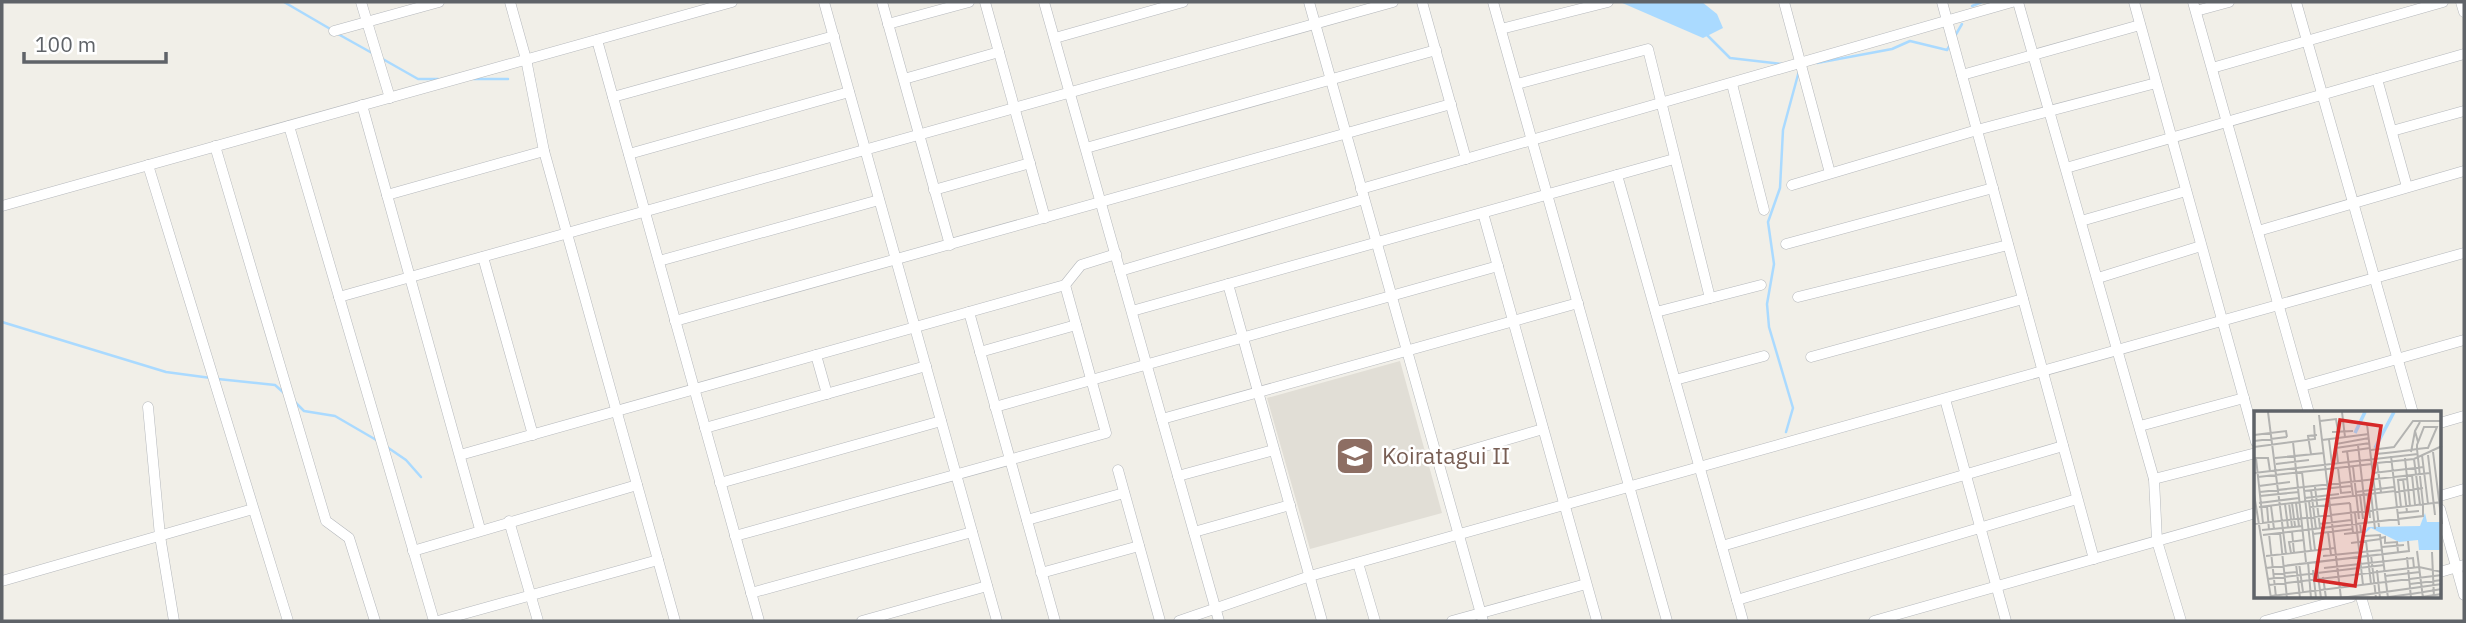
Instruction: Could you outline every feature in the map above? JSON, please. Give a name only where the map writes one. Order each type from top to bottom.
[{"type":"street","points":[[361,2],[390,97]]},
{"type":"street","points":[[334,31],[437,2]]},
{"type":"street","points":[[510,2],[526,60],[544,151],[675,621]]},
{"type":"street","points":[[2,206],[732,2]]},
{"type":"street","points":[[824,2],[996,621]]},
{"type":"street","points":[[882,2],[950,244]]},
{"type":"street","points":[[888,24],[969,2]]},
{"type":"street","points":[[985,2],[1045,218]]},
{"type":"street","points":[[1044,2],[1219,621]]},
{"type":"street","points":[[1055,38],[1148,7],[1183,2]]},
{"type":"street","points":[[1309,2],[1481,617]]},
{"type":"street","points":[[339,297],[1393,2]]},
{"type":"street","points":[[1422,2],[1466,159]]},
{"type":"street","points":[[1493,2],[1667,621]]},
{"type":"street","points":[[1501,29],[1608,2]]},
{"type":"street","points":[[1784,2],[1830,173]]},
{"type":"street","points":[[1942,2],[2094,559]]},
{"type":"street","points":[[1120,271],[1466,159],[1732,85],[2012,2]]},
{"type":"street","points":[[2018,2],[2140,426],[2154,480],[2157,541],[2181,621]]},
{"type":"street","points":[[2134,2],[2254,435]]},
{"type":"street","points":[[2229,2],[2194,6],[2308,411]]},
{"type":"street","points":[[2296,2],[2412,411]]},
{"type":"street","points":[[2212,68],[2443,2]]},
{"type":"street","points":[[2461,2],[2464,12]]},
{"type":"street","points":[[1962,75],[2140,24]]},
{"type":"street","points":[[613,97],[834,36]]},
{"type":"street","points":[[597,40],[759,621]]},
{"type":"street","points":[[1517,84],[1648,49],[1710,298]]},
{"type":"street","points":[[1086,148],[1436,50]]},
{"type":"street","points":[[904,79],[999,52]]},
{"type":"street","points":[[2066,168],[2464,54]]},
{"type":"street","points":[[2377,79],[2407,187]]},
{"type":"street","points":[[1792,185],[1977,130],[2156,83]]},
{"type":"street","points":[[1732,85],[1764,211]]},
{"type":"street","points":[[629,154],[849,92]]},
{"type":"street","points":[[675,321],[1451,104]]},
{"type":"street","points":[[362,105],[480,529]]},
{"type":"street","points":[[2392,131],[2464,111]]},
{"type":"street","points":[[289,126],[413,551],[436,621],[658,560]]},
{"type":"street","points":[[215,146],[326,521],[349,538],[375,621]]},
{"type":"street","points":[[387,195],[544,151]]},
{"type":"street","points":[[1132,311],[1674,159]]},
{"type":"street","points":[[934,190],[1030,163]]},
{"type":"street","points":[[148,165],[288,621]]},
{"type":"street","points":[[2258,231],[2464,171]]},
{"type":"street","points":[[1617,175],[1743,621]]},
{"type":"street","points":[[1786,244],[1993,188]]},
{"type":"street","points":[[2081,221],[2186,191]]},
{"type":"street","points":[[659,261],[879,200]]},
{"type":"street","points":[[1483,213],[1597,621]]},
{"type":"street","points":[[1798,297],[2008,245]]},
{"type":"street","points":[[2098,278],[2202,246]]},
{"type":"street","points":[[1179,621],[1310,576],[2464,253]]},
{"type":"street","points":[[460,455],[1065,285],[1080,265],[1116,254]]},
{"type":"street","points":[[483,257],[533,435]]},
{"type":"street","points":[[995,407],[1498,266]]},
{"type":"street","points":[[1228,284],[1322,621]]},
{"type":"street","points":[[735,537],[1106,433],[1065,285]]},
{"type":"street","points":[[1656,312],[1761,285]]},
{"type":"street","points":[[1811,357],[2023,299]]},
{"type":"street","points":[[1162,419],[1578,303]]},
{"type":"street","points":[[969,312],[1055,621]]},
{"type":"street","points":[[980,352],[1076,325]]},
{"type":"street","points":[[2301,386],[2464,340]]},
{"type":"street","points":[[816,355],[827,394]]},
{"type":"street","points":[[1675,380],[1764,356]]},
{"type":"street","points":[[705,428],[926,366]]},
{"type":"street","points":[[1945,398],[2006,621]]},
{"type":"street","points":[[2140,426],[2244,398]]},
{"type":"street","points":[[148,407],[160,536],[174,621]]},
{"type":"street","points":[[2442,422],[2464,416]]},
{"type":"street","points":[[720,483],[941,421]]},
{"type":"street","points":[[1437,460],[1543,429]]},
{"type":"street","points":[[1722,546],[2063,446]]},
{"type":"street","points":[[1178,477],[1275,450]]},
{"type":"street","points":[[2154,480],[2254,454]]},
{"type":"street","points":[[1118,470],[1160,621]]},
{"type":"street","points":[[413,551],[480,529],[637,485]]},
{"type":"street","points":[[2442,495],[2464,489]]},
{"type":"street","points":[[1027,520],[1124,493]]},
{"type":"street","points":[[1737,600],[2077,499]]},
{"type":"street","points":[[1194,532],[1290,505]]},
{"type":"street","points":[[2,581],[253,509]]},
{"type":"street","points":[[1874,621],[2254,514]]},
{"type":"street","points":[[2442,515],[2460,566],[2464,596]]},
{"type":"street","points":[[509,521],[538,621]]},
{"type":"street","points":[[751,593],[972,532]]},
{"type":"street","points":[[1041,573],[1139,546]]},
{"type":"street","points":[[1358,563],[1375,621]]},
{"type":"street","points":[[2442,571],[2460,566]]},
{"type":"street","points":[[1452,621],[1481,617],[1586,584]]},
{"type":"street","points":[[862,621],[987,586]]},
{"type":"street","points":[[2265,621],[2347,598]]},
{"type":"street","points":[[2361,598],[2368,621]]},
{"type":"shaded area","name":"Koiratagui II","points":[[1400,361],[1442,513],[1310,549],[1267,398]]},
{"type":"water","points":[[1620,2],[1702,2],[1717,14],[1723,28],[1703,38]]},
{"type":"waterway","points":[[284,2],[332,30]]},
{"type":"waterway","points":[[1972,6],[1982,2]]},
{"type":"waterway","points":[[1955,36],[1962,24]]},
{"type":"waterway","points":[[338,34],[372,53]]},
{"type":"waterway","points":[[1707,35],[1730,58],[1782,64]]},
{"type":"waterway","points":[[1817,63],[1892,49],[1910,41],[1947,50],[1950,45]]},
{"type":"waterway","points":[[381,58],[418,79],[438,79]]},
{"type":"waterway","points":[[1786,432],[1793,408],[1769,327],[1767,304],[1774,264],[1768,222],[1780,188],[1783,130],[1799,71]]},
{"type":"waterway","points":[[473,79],[508,79]]},
{"type":"waterway","points":[[2,322],[166,372],[211,378]]},
{"type":"waterway","points":[[218,379],[275,385],[284,393]]},
{"type":"waterway","points":[[295,402],[304,411],[335,416],[378,441]]},
{"type":"waterway","points":[[387,447],[406,460],[421,477]]},
{"type":"place","name":"Koiratagui II","points":[[1355,456]]}]
